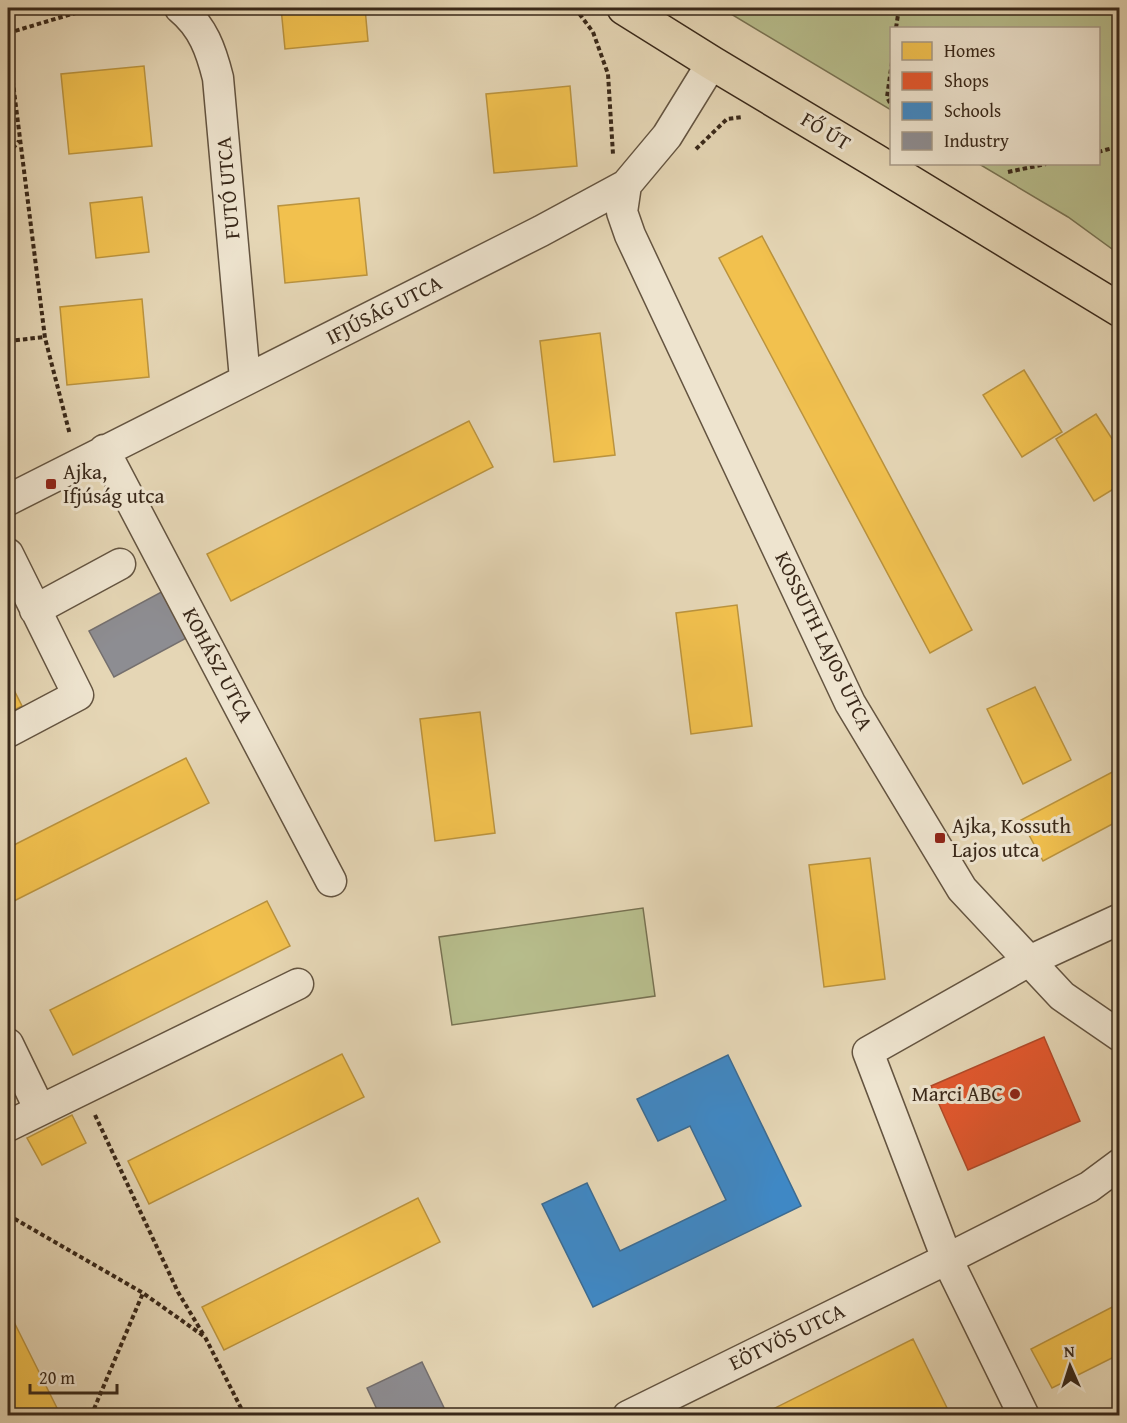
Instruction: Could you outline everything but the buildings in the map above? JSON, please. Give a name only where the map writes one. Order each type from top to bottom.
[{"type":"main road","name":"FŐ ÚT","points":[[624,8],[1119,310]]},
{"type":"street","name":"FUTÓ UTCA","points":[[180,8],[211,49],[218,78],[245,380]]},
{"type":"street","name":"IFJÚSÁG UTCA","points":[[8,500],[531,236],[620,175],[667,136],[712,63]]},
{"type":"street","name":"KOSSUTH LAJOS UTCA","points":[[620,175],[622,212],[630,235],[850,703],[963,889],[1062,996],[1119,1036]]},
{"type":"street","name":"KOHÁSZ UTCA","points":[[104,450],[331,880]]},
{"type":"street","points":[[8,554],[78,695],[8,732]]},
{"type":"street","points":[[35,610],[120,564]]},
{"type":"street","points":[[1024,1416],[947,1259],[868,1052],[1029,961],[1119,919]]},
{"type":"street","points":[[8,1126],[298,984]]},
{"type":"street","points":[[8,1044],[40,1110]]},
{"type":"street","name":"EÖTVÖS UTCA","points":[[628,1416],[1089,1187],[1119,1164]]},
{"type":"path","points":[[8,33],[92,8]]},
{"type":"path","points":[[575,8],[593,32],[608,74],[620,175]]},
{"type":"path","points":[[896,27],[899,8]]},
{"type":"path","points":[[8,43],[45,337],[78,463]]},
{"type":"path","points":[[890,71],[887,97],[890,104]]},
{"type":"path","points":[[689,156],[727,119],[745,117]]},
{"type":"path","points":[[8,154],[20,141]]},
{"type":"path","points":[[1100,151],[1119,146]]},
{"type":"path","points":[[1008,172],[1041,165]]},
{"type":"path","points":[[8,341],[45,337]]},
{"type":"path","points":[[83,1089],[178,1292],[205,1337],[243,1412]]},
{"type":"path","points":[[8,1215],[143,1293],[205,1337]]},
{"type":"path","points":[[92,1416],[143,1293]]},
{"type":"green space","points":[[721,8],[1119,8],[1119,254],[1068,217],[981,165],[1100,165],[1100,27],[890,27],[890,109]]},
{"type":"green space","points":[[643,908],[655,996],[452,1025],[439,937]]},
{"type":"place","name":"Ajka, Ifjúság utca","points":[[51,484]]},
{"type":"place","name":"Ajka, Kossuth Lajos utca","points":[[940,838]]},
{"type":"place","name":"Marci ABC","points":[[1015,1094]]}]
